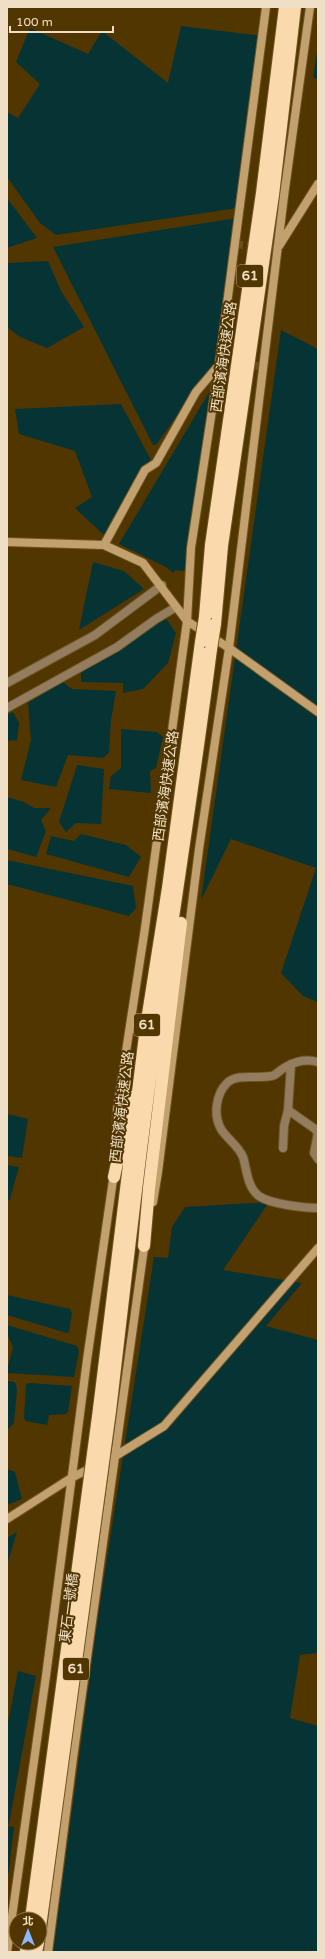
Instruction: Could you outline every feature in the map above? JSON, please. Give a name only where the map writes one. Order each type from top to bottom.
[{"type":"highway","name":"西部濱海快速公路","points":[[210,620],[208,584],[212,545],[262,193],[285,7]]},
{"type":"highway","name":"西部濱海快速公路","points":[[104,1410],[157,1028],[206,645],[219,575],[273,194],[295,7]]},
{"type":"highway","points":[[114,1177],[130,1099],[160,893],[188,783]]},
{"type":"highway","points":[[144,1246],[157,1120],[184,898],[190,832],[188,783]]},
{"type":"highway","name":"東石一號橋","points":[[32,1911],[104,1410]]},
{"type":"highway","name":"東石一號橋","points":[[42,1911],[104,1410]]},
{"type":"street","points":[[7,1952],[46,1676],[71,1478],[114,1177],[117,1110],[145,928],[187,620],[190,556],[219,365],[266,7]]},
{"type":"street","points":[[48,1952],[144,1246],[158,1172],[199,849],[229,648],[278,249],[310,7]]},
{"type":"street","points":[[278,249],[318,184]]},
{"type":"street","points":[[104,545],[145,470],[156,463],[196,392],[219,365]]},
{"type":"street","points":[[7,542],[104,545],[143,563],[187,620],[229,648],[318,712]]},
{"type":"street","points":[[7,683],[95,635],[163,588]]},
{"type":"street","points":[[7,708],[117,647],[176,606]]},
{"type":"street","points":[[318,1062],[300,1060],[273,1076],[235,1079],[227,1083],[220,1094],[216,1107],[217,1120],[221,1129],[237,1145],[250,1182],[258,1195],[274,1202],[318,1208]]},
{"type":"street","points":[[283,1148],[284,1126],[288,1110],[291,1064]]},
{"type":"street","points":[[288,1110],[316,1129],[318,1133],[314,1153],[318,1159]]},
{"type":"street","points":[[7,1519],[71,1478],[116,1455],[164,1426],[318,1248]]},
{"type":"water","points":[[181,26],[262,36],[238,208],[56,235],[40,223],[7,177],[7,112],[18,118],[40,84],[16,62],[30,28],[88,54],[102,31],[168,83]]},
{"type":"water","points":[[318,45],[318,79],[313,78]]},
{"type":"water","points":[[7,198],[37,238],[7,248]]},
{"type":"water","points":[[237,218],[218,358],[156,445],[153,445],[53,247]]},
{"type":"water","points":[[48,261],[61,291],[84,327],[47,348],[20,337],[7,327],[7,263]]},
{"type":"water","points":[[281,330],[318,349],[318,1002],[303,996],[281,973],[316,868],[231,839],[201,900]]},
{"type":"water","points":[[214,384],[190,565],[183,571],[176,570],[173,573],[166,567],[119,544]]},
{"type":"water","points":[[121,404],[151,460],[150,469],[108,539],[75,508],[92,497],[75,451],[19,434],[15,409]]},
{"type":"water","points":[[93,562],[124,571],[144,589],[79,630]]},
{"type":"water","points":[[165,617],[176,633],[168,663],[143,689],[123,693],[123,683],[81,682],[81,671]]},
{"type":"water","points":[[63,682],[72,689],[116,691],[111,720],[109,753],[103,758],[68,755],[56,787],[21,780],[31,740],[28,703]]},
{"type":"water","points":[[13,712],[19,723],[17,740],[7,741],[7,715]]},
{"type":"water","points":[[121,729],[157,732],[163,737],[156,768],[150,771],[151,793],[109,789],[111,776],[121,768]]},
{"type":"water","points":[[77,765],[104,769],[101,824],[76,823],[66,832],[59,822]]},
{"type":"water","points":[[7,797],[24,802],[34,808],[51,808],[41,820],[46,831],[36,857],[7,849]]},
{"type":"water","points":[[81,834],[126,845],[141,857],[129,877],[46,854],[51,836],[74,841]]},
{"type":"water","points":[[7,860],[133,886],[136,908],[129,916],[7,884]]},
{"type":"water","points":[[7,1114],[28,1119],[22,1158],[7,1156]]},
{"type":"water","points":[[7,1165],[19,1167],[10,1199],[7,1201]]},
{"type":"water","points":[[269,1202],[223,1270],[302,1283],[266,1326],[318,1340],[318,1653],[300,1655],[290,1718],[318,1726],[318,1952],[53,1952],[97,1623],[154,1257],[168,1258],[172,1227],[185,1207]]},
{"type":"water","points":[[7,1295],[70,1309],[72,1313],[69,1332],[67,1333],[7,1315]]},
{"type":"water","points":[[7,1325],[77,1346],[79,1351],[74,1377],[8,1373],[7,1370],[13,1347],[7,1333]]},
{"type":"water","points":[[7,1381],[15,1382],[17,1389],[14,1423],[7,1430]]},
{"type":"water","points":[[26,1384],[72,1386],[68,1412],[66,1414],[49,1415],[47,1425],[26,1421],[24,1418]]},
{"type":"water","points":[[7,1469],[15,1472],[22,1499],[7,1505]]},
{"type":"water","points":[[17,1532],[7,1565],[7,1538]]},
{"type":"water","points":[[18,1671],[36,1676],[9,1824],[7,1823],[7,1728]]},
{"type":"water","points":[[7,1826],[14,1827],[7,1885]]},
{"type":"tunnel","points":[[235,244],[277,249]]},
{"type":"tunnel","points":[[219,365],[264,366]]}]
